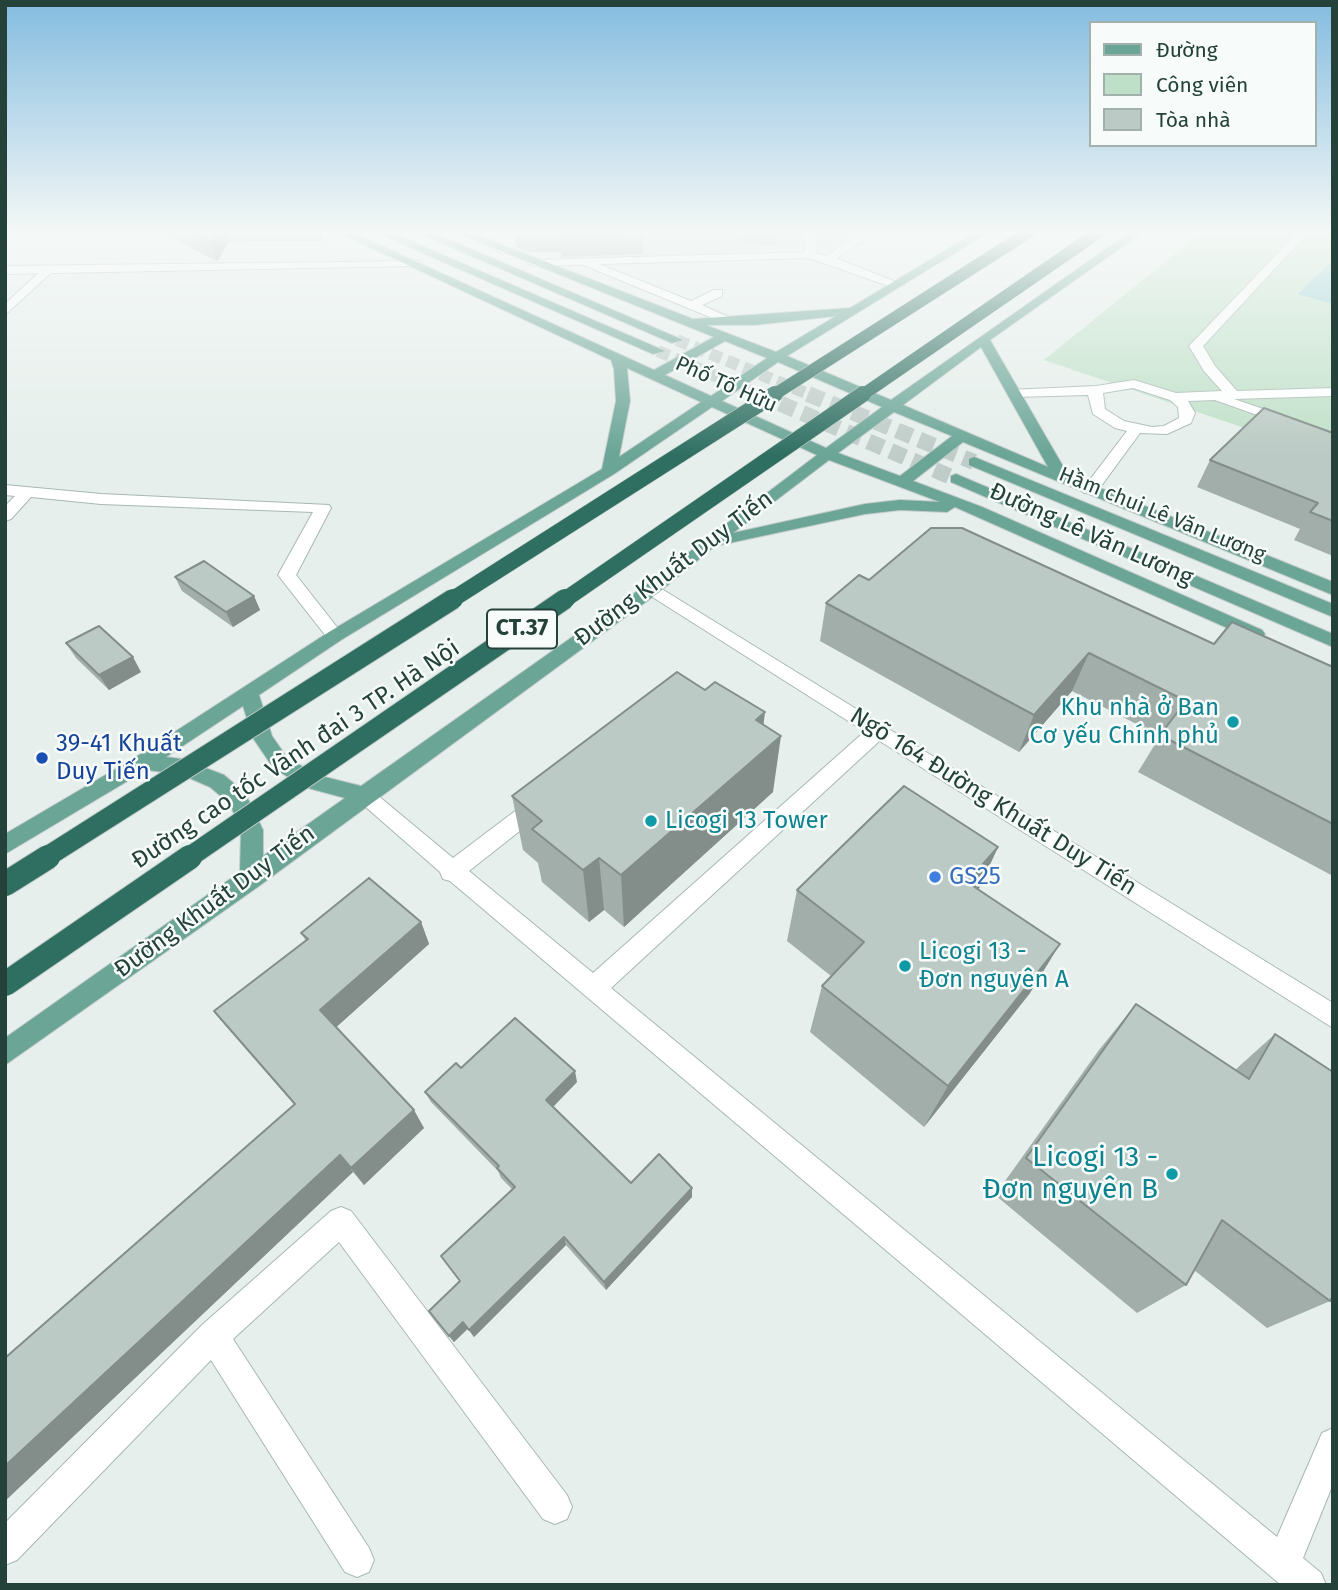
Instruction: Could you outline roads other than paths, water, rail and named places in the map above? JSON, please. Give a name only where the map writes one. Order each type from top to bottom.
[{"type":"highway","points":[[825,362],[903,306]]},
{"type":"highway","name":"Đường cao tốc Vành đai 3 TP. Hà Nội","points":[[5,884],[913,306]]},
{"type":"highway","name":"Đường cao tốc Vành đai 3 TP. Hà Nội","points":[[5,984],[995,306]]},
{"type":"main road","name":"Phố Tố Hữu","points":[[509,306],[826,454]]},
{"type":"main road","points":[[553,306],[658,351]]},
{"type":"main road","points":[[597,306],[677,340]]},
{"type":"main road","name":"Phố Tố Hữu","points":[[642,306],[725,336],[892,405]]},
{"type":"main road","points":[[5,845],[143,762],[335,636],[609,471],[777,357],[862,306]]},
{"type":"main road","name":"Đường Khuất Duy Tiến","points":[[5,1053],[652,589],[708,542],[1030,306]]},
{"type":"main road","points":[[676,320],[780,320],[856,310]]},
{"type":"main road","points":[[654,376],[725,336]]},
{"type":"main road","points":[[983,339],[1062,478]]},
{"type":"main road","points":[[609,471],[623,401],[621,369],[615,355]]},
{"type":"main road","name":"Đường Lê Văn Lương","points":[[892,405],[1090,490],[1333,589]]},
{"type":"main road","points":[[901,483],[964,434]]},
{"type":"main road","name":"Đường Lê Văn Lương","points":[[826,454],[975,510],[1269,640]]},
{"type":"main road","name":"Hầm chui Lê Văn Lương","points":[[974,463],[1333,611]]},
{"type":"main road","name":"Hầm chui Lê Văn Lương","points":[[956,479],[1333,641]]},
{"type":"main road","points":[[708,542],[877,508],[933,506],[975,510]]},
{"type":"main road","points":[[248,691],[263,738],[281,764],[315,782],[363,795]]},
{"type":"main road","points":[[143,762],[182,767],[217,781],[238,799],[252,830],[251,878]]},
{"type":"street","points":[[695,306],[731,321]]},
{"type":"street","points":[[1233,395],[1209,368],[1196,346],[1234,306]]},
{"type":"street","points":[[1014,393],[1098,390],[1107,386],[1134,384],[1175,397],[1333,392]]},
{"type":"street","points":[[1098,390],[1094,396],[1098,411],[1120,425],[1136,429],[1160,431],[1179,426],[1186,420],[1188,413],[1175,397]]},
{"type":"street","points":[[1210,396],[1333,438]]},
{"type":"street","points":[[1090,490],[1136,429]]},
{"type":"street","points":[[5,490],[323,508],[287,575],[335,636]]},
{"type":"street","points":[[5,516],[26,492]]},
{"type":"street","name":"Ngõ 164 Đường Khuất Duy Tiến","points":[[652,589],[1333,1017]]},
{"type":"street","points":[[593,989],[879,730]]},
{"type":"street","points":[[363,795],[451,872],[1296,1574],[1333,1444]]},
{"type":"street","points":[[451,872],[551,795]]},
{"type":"street","points":[[5,1548],[213,1336],[341,1221],[555,1507]]},
{"type":"street","points":[[213,1336],[357,1560]]},
{"type":"tunnel","points":[[677,340],[813,396]]},
{"type":"tunnel","points":[[658,351],[762,396]]},
{"type":"tunnel","points":[[758,394],[956,479]]},
{"type":"tunnel","points":[[808,394],[974,462]]},
{"type":"place","name":"Khu nhà ở Ban Cơ yếu Chính phủ","points":[[1233,722]]},
{"type":"place","name":"39-41 Khuất Duy Tiến","points":[[42,758]]},
{"type":"place","name":"Licogi 13 Tower","points":[[651,821]]},
{"type":"place","name":"GS25","points":[[935,877]]},
{"type":"place","name":"Licogi 13 - Đơn nguyên A","points":[[905,966]]},
{"type":"place","name":"Licogi 13 - Đơn nguyên B","points":[[1172,1174]]}]
